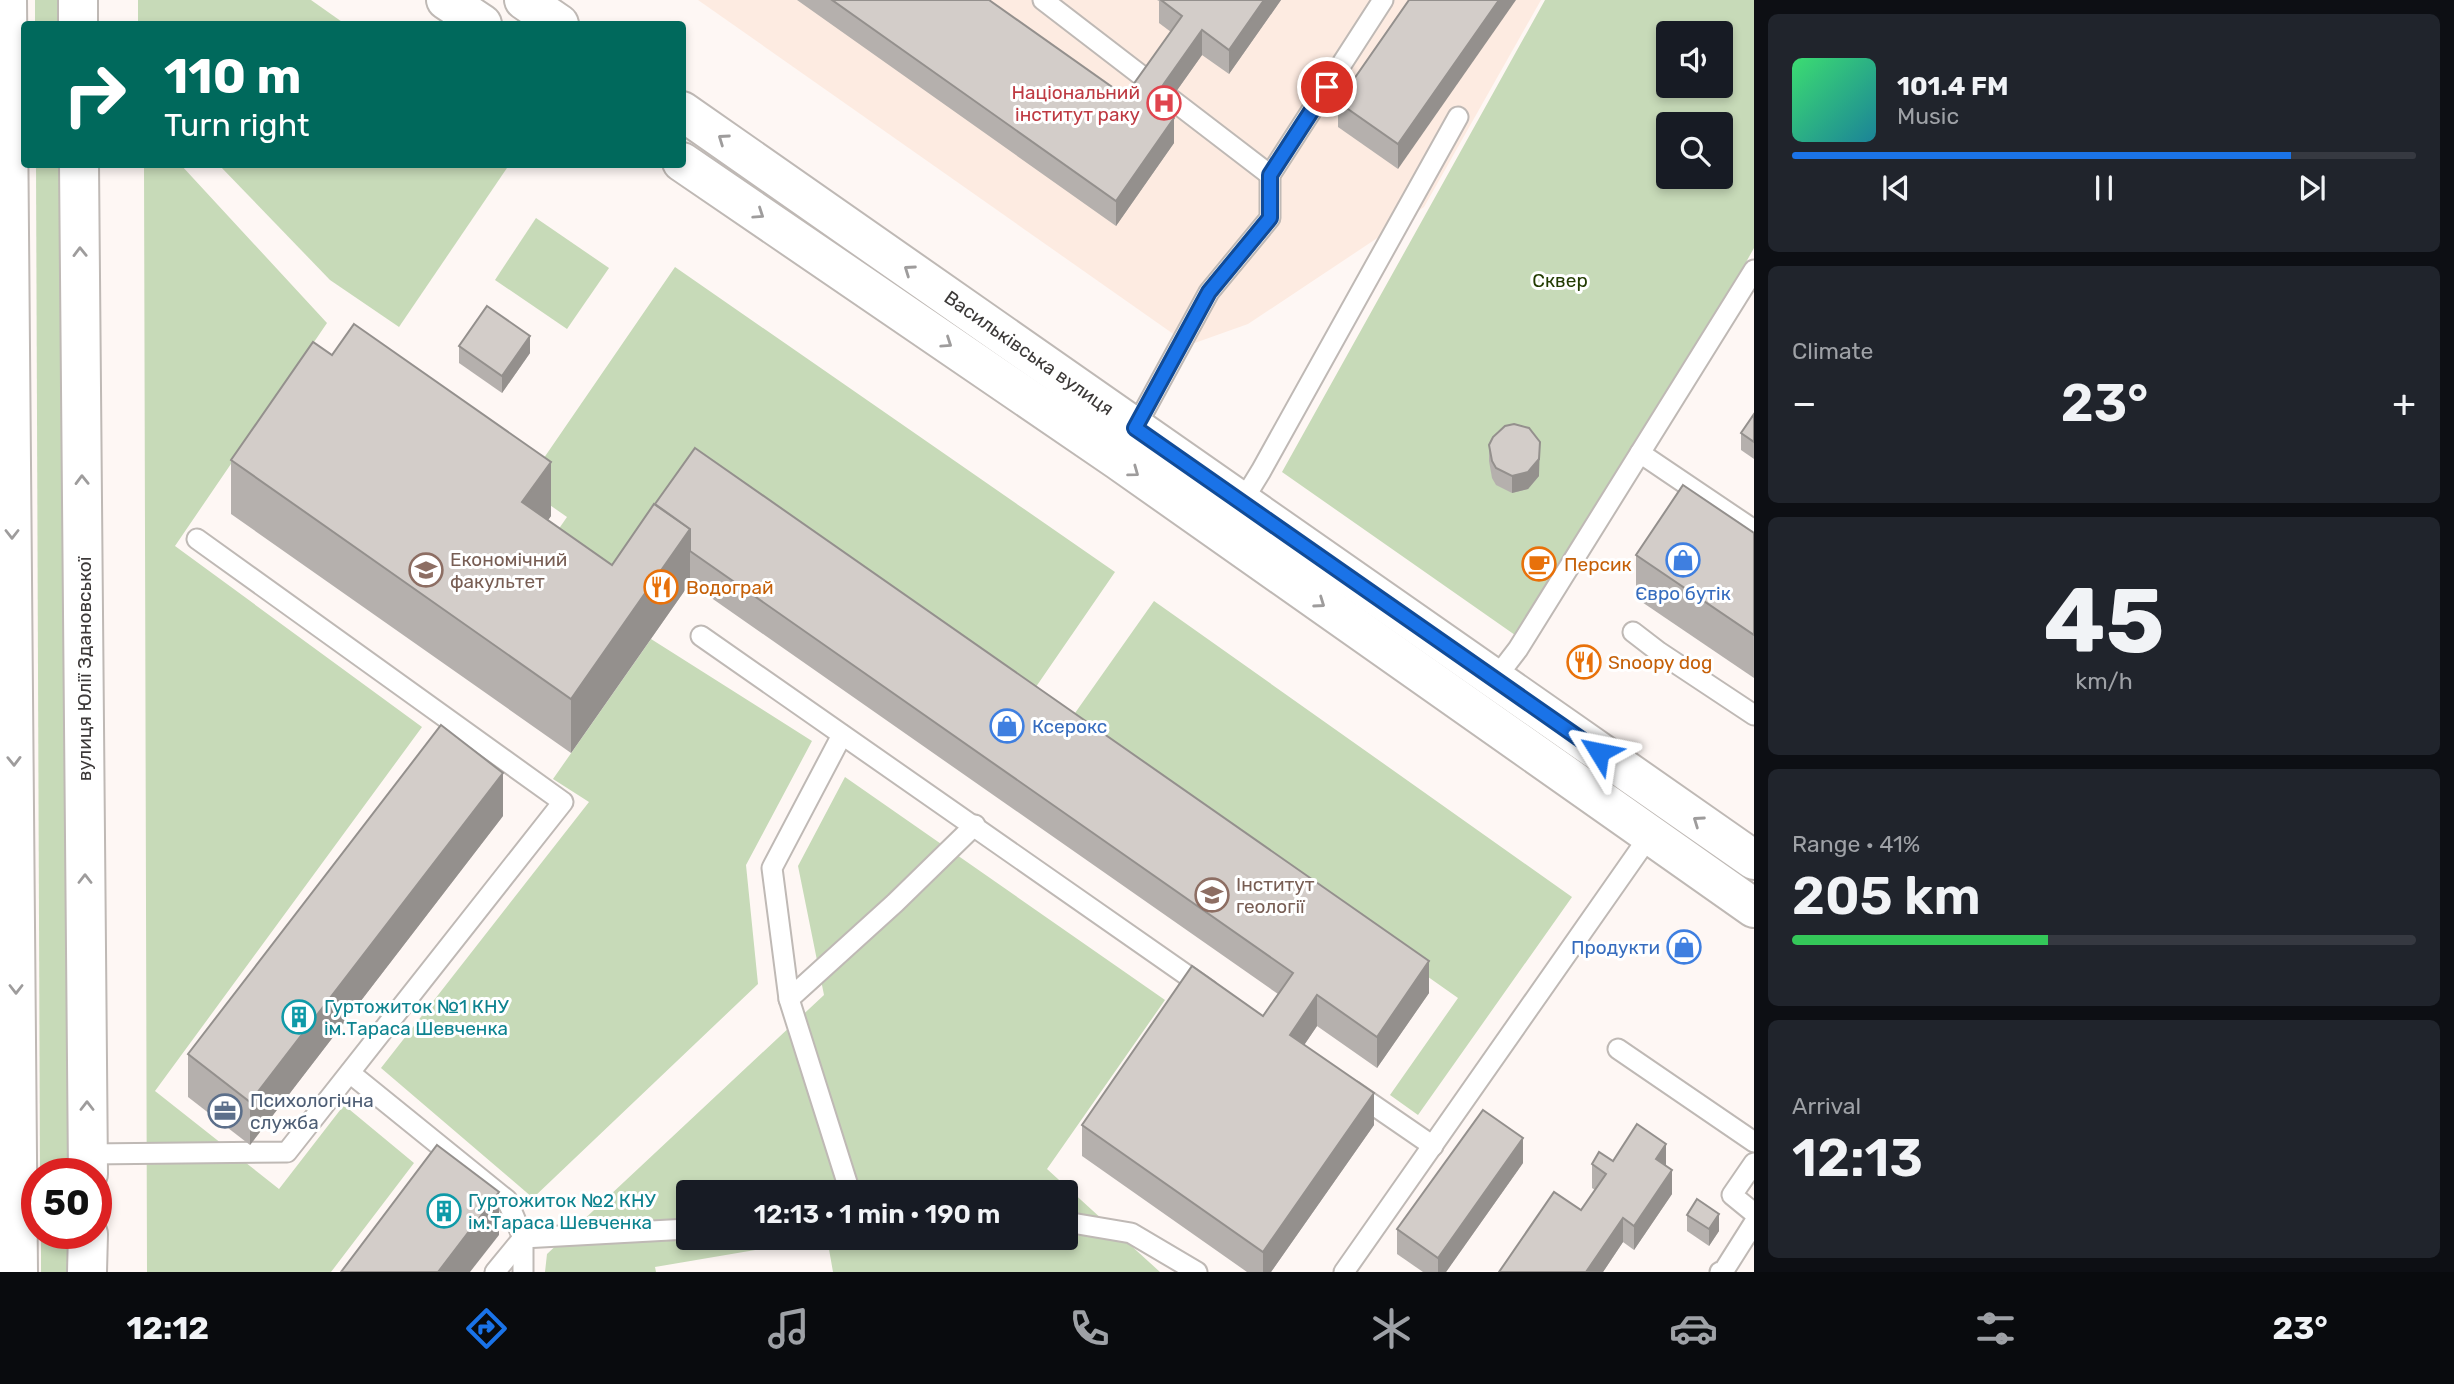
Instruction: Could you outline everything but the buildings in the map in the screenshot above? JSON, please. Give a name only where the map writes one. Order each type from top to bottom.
[{"type":"main road","points":[[7,0],[4,70],[8,1077],[19,1272]]},
{"type":"main road","points":[[78,0],[78,21]]},
{"type":"main road","points":[[446,0],[478,21]]},
{"type":"main road","points":[[524,0],[555,21]]},
{"type":"main road","name":"Васильківська вулиця","points":[[686,114],[1754,860]]},
{"type":"main road","name":"Васильківська вулиця","points":[[686,165],[1118,460],[1754,908]]},
{"type":"main road","name":"вулиця Юлії Здановської","points":[[79,168],[88,1158]]},
{"type":"main road","points":[[88,1249],[88,1272]]},
{"type":"lane","points":[[1043,0],[1152,83]]},
{"type":"lane","points":[[1135,428],[1209,292],[1270,218],[1270,175],[1383,0]]},
{"type":"lane","points":[[1171,99],[1270,175]]},
{"type":"lane","points":[[1242,502],[1458,117]]},
{"type":"lane","points":[[1494,679],[1518,649],[1754,270]]},
{"type":"lane","points":[[1640,453],[1754,530]]},
{"type":"lane","points":[[112,1163],[287,1152],[563,802],[197,539]]},
{"type":"lane","points":[[1633,632],[1754,715]]},
{"type":"lane","points":[[701,636],[1227,1003]]},
{"type":"lane","points":[[842,736],[772,868],[789,999],[846,1180]]},
{"type":"lane","points":[[789,999],[895,903],[975,825]]},
{"type":"lane","points":[[1344,1272],[1650,835]]},
{"type":"lane","points":[[1618,1049],[1754,1142]]},
{"type":"lane","points":[[350,1073],[507,1200],[523,1238],[523,1272]]},
{"type":"lane","points":[[1342,1083],[1433,1146]]},
{"type":"lane","points":[[1754,1163],[1732,1195],[1754,1213]]},
{"type":"lane","points":[[1720,1272],[1723,1272],[1754,1223]]},
{"type":"lane","points":[[1078,1224],[1131,1233],[1197,1272]]},
{"type":"lane","points":[[495,1272],[523,1238],[676,1230]]},
{"type":"shaded area","name":"Національний інститут раку","points":[[698,0],[1541,0],[1424,207],[1248,324],[1189,345]]},
{"type":"green space","points":[[35,0],[67,0],[67,21],[35,21]]},
{"type":"green space","points":[[138,0],[311,0],[341,21],[138,21]]},
{"type":"green space","name":"Сквер","points":[[1545,0],[1754,0],[1754,248],[1515,635],[1282,472]]},
{"type":"green space","points":[[36,168],[68,168],[71,1158],[40,1158]]},
{"type":"green space","points":[[144,168],[184,168],[327,323],[175,546],[422,727],[155,1091],[279,1189],[344,1105],[414,1163],[331,1272],[147,1272]]},
{"type":"green space","points":[[222,168],[507,168],[399,327],[330,280]]},
{"type":"green space","points":[[536,218],[609,268],[567,329],[495,280]]},
{"type":"green space","points":[[675,267],[1115,572],[1029,697],[689,461],[609,603],[540,556],[567,517],[524,487]]},
{"type":"green space","points":[[1154,601],[1572,897],[1418,1115],[1390,1095],[1458,998],[1068,723]]},
{"type":"green space","points":[[651,639],[812,741],[746,865],[758,984],[533,1198],[381,1068],[589,802],[553,779]]},
{"type":"green space","points":[[845,777],[1165,1000],[1047,1169],[1059,1180],[676,1180],[676,1250],[756,1250],[655,1267],[656,1272],[545,1272],[547,1254],[824,995],[798,866]]},
{"type":"green space","points":[[1078,1197],[1160,1272],[833,1272],[829,1250],[1078,1250]]},
{"type":"green space","points":[[41,1249],[71,1249],[72,1272],[41,1272]]},
{"type":"place","name":"Національний інститут раку","points":[[1164,103]]},
{"type":"place","name":"Євро бутік","points":[[1683,560]]},
{"type":"place","name":"Персик","points":[[1539,564]]},
{"type":"place","name":"Економічний факультет","points":[[426,570]]},
{"type":"place","name":"Водограй","points":[[661,587]]},
{"type":"place","name":"Snoopy dog","points":[[1584,662]]},
{"type":"place","name":"Ксерокс","points":[[1007,726]]},
{"type":"place","name":"Інститут геології","points":[[1212,895]]},
{"type":"place","name":"Продукти","points":[[1684,947]]},
{"type":"place","name":"Гуртожиток №1 КНУ ім.Тараса Шевченка","points":[[299,1017]]},
{"type":"place","name":"Психологічна служба","points":[[225,1111]]},
{"type":"place","name":"Гуртожиток №2 КНУ ім.Тараса Шевченка","points":[[444,1211]]},
{"type":"route","points":[[1327,87],[1270,175],[1270,218],[1209,292],[1135,428],[1599,752]]}]
